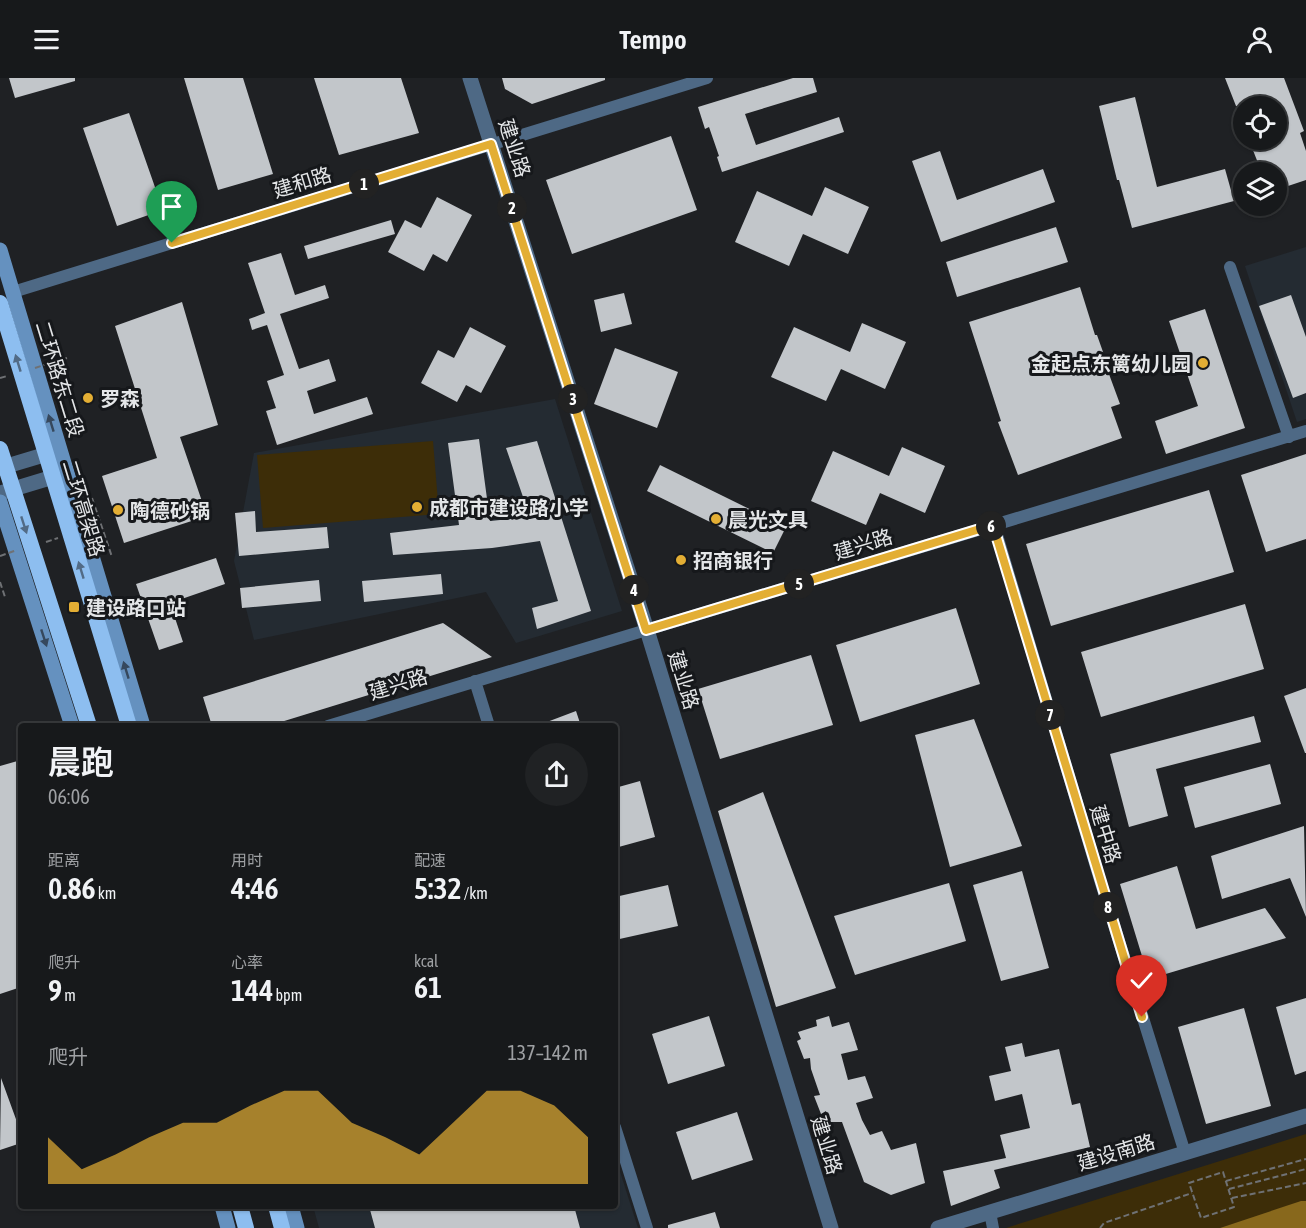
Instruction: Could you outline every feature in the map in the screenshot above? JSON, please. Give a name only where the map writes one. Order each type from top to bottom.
[{"type":"highway","name":"二环高架路","points":[[6,298],[128,723]]},
{"type":"highway","points":[[0,449],[87,723]]},
{"type":"highway","points":[[241,1209],[246,1228]]},
{"type":"highway","points":[[277,1209],[282,1228]]},
{"type":"main road","name":"二环路东二段","points":[[0,250],[6,298],[59,451],[142,723]]},
{"type":"main road","points":[[0,502],[71,723]]},
{"type":"main road","points":[[223,1209],[228,1228]]},
{"type":"main road","points":[[292,1209],[297,1228]]},
{"type":"street","name":"建业路","points":[[470,78],[646,630],[831,1228]]},
{"type":"street","name":"建和路","points":[[6,298],[707,78]]},
{"type":"street","points":[[1230,267],[1289,436]]},
{"type":"street","name":"建兴路","points":[[338,723],[1306,431]]},
{"type":"street","points":[[0,468],[59,451]]},
{"type":"street","points":[[0,493],[66,473]]},
{"type":"street","name":"建中路","points":[[993,525],[1185,1153]]},
{"type":"street","points":[[475,681],[488,723]]},
{"type":"street","name":"建设南路","points":[[938,1228],[1306,1116]]},
{"type":"street","points":[[618,1136],[647,1228]]},
{"type":"street","points":[[990,1212],[993,1228]]},
{"type":"path","points":[[53,363],[67,358]]},
{"type":"path","points":[[92,498],[112,557]]},
{"type":"path","points":[[78,532],[101,525]]},
{"type":"path","points":[[45,542],[67,535]]},
{"type":"path","points":[[0,556],[22,549]]},
{"type":"path","points":[[0,582],[5,597]]},
{"type":"path","points":[[1226,1181],[1306,1159]]},
{"type":"path","points":[[1229,1189],[1306,1169]]},
{"type":"path","points":[[1223,1172],[1226,1181],[1234,1207],[1201,1218],[1190,1183],[1223,1172]]},
{"type":"path","points":[[1232,1198],[1306,1183]]},
{"type":"path","points":[[1100,1228],[1104,1223],[1193,1193]]},
{"type":"shaded area","points":[[1306,247],[1306,419],[1297,422],[1245,266]]},
{"type":"shaded area","name":"成都市建设路小学","points":[[555,399],[622,611],[516,643],[486,592],[254,640],[234,561],[254,453]]},
{"type":"shaded area","points":[[433,441],[439,514],[263,528],[257,455]]},
{"type":"shaded area","points":[[1306,1134],[1306,1201],[1220,1228],[1006,1228]]},
{"type":"shaded area","points":[[618,1165],[638,1228],[319,1228],[314,1209],[618,1209]]},
{"type":"shaded area","points":[[1306,1201],[1306,1228],[1220,1228]]},
{"type":"building","points":[[9,78],[75,78],[75,81],[15,98]]},
{"type":"building","points":[[184,78],[243,78],[273,174],[218,190]]},
{"type":"building","points":[[314,78],[401,78],[419,133],[339,155]]},
{"type":"building","points":[[502,78],[605,78],[605,80],[532,104],[505,89]]},
{"type":"building","points":[[793,78],[813,78],[817,92],[745,114],[756,145],[839,117],[844,132],[722,172],[709,127],[705,129],[698,107]]},
{"type":"building","points":[[1225,78],[1284,78],[1304,131],[1300,133],[1306,151],[1306,180],[1287,186],[1287,162],[1258,162],[1253,150],[1287,150],[1287,96],[1233,96],[1233,98]]},
{"type":"building","points":[[1135,97],[1157,187],[1225,169],[1233,201],[1132,228],[1119,180],[1117,180],[1099,106]]},
{"type":"building","points":[[129,113],[163,210],[117,226],[83,128]]},
{"type":"building","points":[[671,136],[697,210],[572,254],[546,180]]},
{"type":"building","points":[[940,151],[957,200],[1043,169],[1055,202],[941,242],[912,161]]},
{"type":"building","points":[[825,187],[869,207],[848,254],[803,234],[789,266],[735,242],[757,191],[812,216]]},
{"type":"building","points":[[437,197],[472,215],[447,262],[433,254],[424,271],[388,252],[405,220],[421,228]]},
{"type":"building","points":[[391,220],[395,234],[308,259],[304,246]]},
{"type":"building","points":[[1056,227],[1068,262],[957,297],[946,262]]},
{"type":"building","points":[[281,253],[295,295],[325,285],[329,298],[280,314],[299,369],[329,359],[336,381],[307,391],[314,414],[367,397],[373,414],[277,445],[266,411],[276,408],[267,381],[284,375],[267,325],[252,330],[249,319],[265,313],[248,263]]},
{"type":"building","points":[[1080,287],[1120,404],[1111,407],[1122,438],[1018,475],[998,422],[1001,421],[969,322]]},
{"type":"building","points":[[624,293],[632,324],[601,332],[594,300]]},
{"type":"building","points":[[1291,295],[1306,337],[1306,393],[1293,398],[1259,306]]},
{"type":"building","points":[[182,302],[218,425],[180,437],[207,516],[124,543],[102,476],[157,458],[115,326]]},
{"type":"building","name":"金起点东篱幼儿园","points":[[1205,309],[1245,428],[1166,454],[1155,421],[1198,406],[1169,321]]},
{"type":"building","points":[[862,323],[906,342],[885,389],[841,369],[826,401],[771,377],[794,327],[850,352]]},
{"type":"building","points":[[470,327],[506,346],[481,393],[466,385],[457,402],[421,383],[438,350],[454,358]]},
{"type":"building","points":[[615,348],[678,372],[657,428],[594,404]]},
{"type":"building","points":[[479,439],[490,521],[530,517],[506,448],[537,441],[591,611],[537,629],[532,608],[558,601],[540,541],[492,548],[393,555],[390,533],[459,525],[448,443]]},
{"type":"building","points":[[902,447],[945,466],[925,513],[880,493],[866,525],[811,501],[833,451],[889,476]]},
{"type":"building","points":[[1306,454],[1306,539],[1266,552],[1241,475]]},
{"type":"building","points":[[660,465],[786,527],[773,553],[647,491]]},
{"type":"building","points":[[1209,490],[1234,572],[1051,626],[1026,544]]},
{"type":"building","points":[[255,511],[256,532],[327,527],[329,548],[239,556],[235,513]]},
{"type":"building","points":[[216,558],[225,584],[170,603],[183,642],[159,650],[136,584]]},
{"type":"building","points":[[441,574],[443,594],[364,602],[362,581]]},
{"type":"building","points":[[319,580],[321,601],[242,608],[240,588]]},
{"type":"building","points":[[1245,604],[1264,669],[1101,717],[1081,652]]},
{"type":"building","points":[[956,608],[980,684],[860,722],[836,645]]},
{"type":"building","points":[[443,623],[492,657],[278,723],[211,723],[203,697]]},
{"type":"building","points":[[811,655],[833,725],[720,759],[698,689]]},
{"type":"building","points":[[1306,688],[1306,753],[1305,753],[1284,696]]},
{"type":"building","points":[[576,711],[580,723],[544,723]]},
{"type":"building","points":[[1254,716],[1261,742],[1156,769],[1168,816],[1129,827],[1110,754]]},
{"type":"building","points":[[974,719],[1022,846],[950,867],[915,735]]},
{"type":"building","points":[[18,761],[18,988],[0,994],[0,766]]},
{"type":"building","points":[[1270,764],[1281,804],[1195,828],[1184,787]]},
{"type":"building","points":[[640,781],[655,837],[618,847],[618,787]]},
{"type":"building","points":[[763,792],[836,988],[776,1007],[718,811]]},
{"type":"building","points":[[1304,826],[1306,917],[1290,878],[1222,899],[1211,856]]},
{"type":"building","points":[[1177,866],[1196,929],[1265,908],[1286,938],[1149,979],[1120,884]]},
{"type":"building","points":[[1022,871],[1049,968],[1001,981],[973,885]]},
{"type":"building","points":[[949,883],[966,941],[855,975],[834,916]]},
{"type":"building","points":[[668,885],[678,926],[618,939],[618,896]]},
{"type":"building","points":[[1306,998],[1306,1071],[1295,1075],[1276,1007]]},
{"type":"building","points":[[1244,1008],[1271,1106],[1206,1124],[1178,1027]]},
{"type":"building","points":[[709,1016],[725,1066],[668,1084],[652,1034]]},
{"type":"building","points":[[829,1016],[832,1027],[849,1022],[858,1050],[841,1054],[848,1080],[865,1076],[873,1098],[856,1103],[870,1135],[882,1131],[891,1150],[916,1143],[925,1183],[891,1195],[864,1182],[842,1122],[829,1122],[826,1111],[821,1114],[814,1096],[820,1095],[811,1069],[810,1058],[804,1059],[797,1041],[801,1039],[798,1032],[817,1026],[816,1020]]},
{"type":"building","points":[[1022,1043],[1025,1057],[1059,1049],[1072,1105],[1080,1103],[1090,1147],[994,1170],[1000,1188],[951,1206],[943,1171],[1006,1158],[1000,1135],[1030,1128],[1022,1094],[995,1101],[989,1076],[1011,1071],[1005,1047]]},
{"type":"building","points":[[1,1078],[18,1125],[18,1144],[0,1150]]},
{"type":"building","points":[[737,1112],[753,1160],[692,1180],[676,1132]]},
{"type":"building","points":[[370,1209],[575,1209],[580,1228],[375,1228]]},
{"type":"building","points":[[715,1212],[720,1228],[668,1228],[668,1225]]},
{"type":"place","name":"金起点东篱幼儿园","points":[[1203,363]]},
{"type":"place","name":"罗森","points":[[88,398]]},
{"type":"place","name":"成都市建设路小学","points":[[417,507]]},
{"type":"place","name":"陶德砂锅","points":[[118,510]]},
{"type":"place","name":"晨光文具","points":[[716,519]]},
{"type":"place","name":"招商银行","points":[[681,560]]},
{"type":"place","name":"建设路口站","points":[[74,607]]},
{"type":"route","points":[[172,243],[491,144],[646,630],[993,525],[1142,1017]]}]
